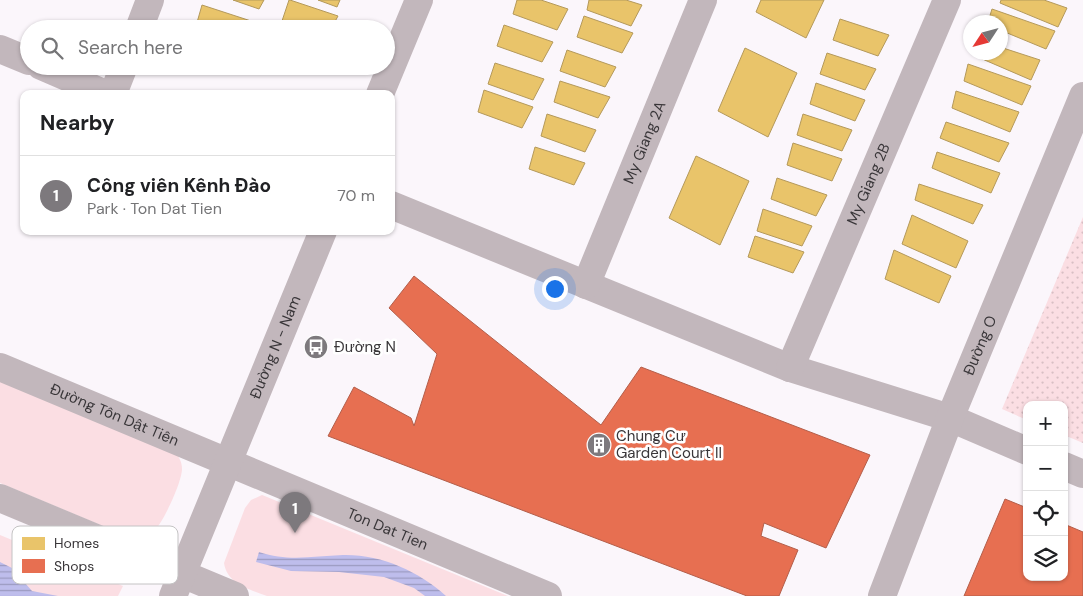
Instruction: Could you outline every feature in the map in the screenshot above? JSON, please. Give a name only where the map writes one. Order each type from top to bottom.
[{"type":"street","points":[[142,20],[150,0]]},
{"type":"street","points":[[395,58],[419,0]]},
{"type":"street","name":"My Giang 2A","points":[[586,285],[703,0]]},
{"type":"street","name":"My Giang 2B","points":[[790,368],[947,0]]},
{"type":"street","points":[[0,49],[20,57]]},
{"type":"street","points":[[62,75],[97,90]]},
{"type":"street","points":[[115,90],[120,75]]},
{"type":"street","points":[[382,90],[388,75]]},
{"type":"street","name":"Đường O","points":[[882,596],[950,418],[1083,96]]},
{"type":"street","points":[[395,207],[790,368],[950,418],[1023,448]]},
{"type":"street","name":"Đường N - Nam","points":[[178,583],[321,235]]},
{"type":"street","name":"Đường Tôn Dật Tiên","points":[[0,367],[227,463]]},
{"type":"street","name":"Ton Dat Tien","points":[[227,463],[548,596]]},
{"type":"street","points":[[1068,468],[1083,474]]},
{"type":"street","points":[[0,498],[57,526]]},
{"type":"street","points":[[177,585],[234,596]]},
{"type":"shaded area","points":[[1083,217],[1083,443],[1068,437],[1068,401],[1023,401],[1023,418],[1002,409]]},
{"type":"shaded area","points":[[0,376],[175,451],[179,457],[182,469],[175,493],[158,526],[103,526],[0,483]]},
{"type":"shaded area","points":[[262,495],[508,596],[267,596],[253,591],[234,581],[229,576],[224,563],[245,508],[251,500]]},
{"type":"shaded area","points":[[0,535],[12,540],[12,584],[118,584],[123,586],[118,596],[0,596]]},
{"type":"water","points":[[259,552],[291,558],[343,555],[371,557],[411,572],[424,579],[446,596],[425,596],[414,588],[384,577],[339,572],[291,571],[256,562]]},
{"type":"water","points":[[0,562],[12,568],[12,584],[26,584],[32,591],[58,596],[0,596]]},
{"type":"building: Homes","points":[[233,0],[264,0],[259,9]]},
{"type":"building: Homes","points":[[289,0],[338,16],[336,20],[282,20]]},
{"type":"building: Homes","points":[[318,0],[340,0],[337,7]]},
{"type":"building: Homes","points":[[517,0],[541,0],[568,9],[557,30],[513,14]]},
{"type":"building: Homes","points":[[589,0],[626,0],[642,5],[631,26],[587,10]]},
{"type":"building: Homes","points":[[761,0],[824,0],[806,38],[756,12]]},
{"type":"building: Homes","points":[[1001,0],[1044,0],[1067,8],[1058,27],[1000,3]]},
{"type":"building: Homes","points":[[202,5],[248,20],[198,20]]},
{"type":"building: Homes","points":[[992,9],[1055,31],[1046,49],[1008,33],[1008,15],[990,15]]},
{"type":"building: Homes","points":[[584,16],[633,33],[622,53],[577,37]]},
{"type":"building: Homes","points":[[840,19],[889,35],[878,56],[833,40]]},
{"type":"building: Homes","points":[[504,25],[553,42],[542,62],[497,46]]},
{"type":"building: Homes","points":[[745,48],[797,73],[768,137],[718,111]]},
{"type":"building: Homes","points":[[567,50],[616,67],[605,87],[560,71]]},
{"type":"building: Homes","points":[[1008,50],[1040,60],[1031,80],[985,60],[1008,60]]},
{"type":"building: Homes","points":[[827,53],[876,69],[865,90],[820,74]]},
{"type":"building: Homes","points":[[495,63],[544,79],[533,100],[488,84]]},
{"type":"building: Homes","points":[[968,64],[1031,86],[1022,105],[964,81]]},
{"type":"building: Homes","points":[[560,81],[610,97],[598,118],[554,102]]},
{"type":"building: Homes","points":[[816,83],[865,100],[855,121],[810,104]]},
{"type":"building: Homes","points":[[484,90],[533,107],[522,128],[478,112]]},
{"type":"building: Homes","points":[[956,91],[1019,112],[1010,132],[952,108]]},
{"type":"building: Homes","points":[[547,114],[596,130],[585,152],[541,136]]},
{"type":"building: Homes","points":[[803,114],[852,130],[842,151],[797,135]]},
{"type":"building: Homes","points":[[946,122],[1009,143],[999,162],[940,138]]},
{"type":"building: Homes","points":[[793,143],[842,159],[832,181],[787,165]]},
{"type":"building: Homes","points":[[535,147],[585,163],[574,185],[529,169]]},
{"type":"building: Homes","points":[[937,152],[1000,173],[991,193],[932,168]]},
{"type":"building: Homes","points":[[696,156],[749,181],[720,245],[669,218]]},
{"type":"building: Homes","points":[[777,178],[827,195],[816,216],[771,199]]},
{"type":"building: Homes","points":[[919,184],[983,205],[973,224],[915,200]]},
{"type":"building: Homes","points":[[763,209],[812,226],[802,246],[757,231]]},
{"type":"building: Homes","points":[[912,215],[968,241],[956,268],[902,244]]},
{"type":"building: Homes","points":[[755,236],[804,252],[793,273],[748,257]]},
{"type":"building: Homes","points":[[894,250],[951,276],[939,303],[885,279]]},
{"type":"building: Shops","name":"Chung Cư Garden Court II","points":[[414,276],[601,425],[641,367],[870,455],[826,548],[764,523],[761,536],[798,550],[779,596],[747,596],[328,436],[354,387],[411,418],[414,426],[437,354],[389,308]]},
{"type":"building: Shops","points":[[1005,499],[1023,506],[1023,581],[1068,581],[1068,526],[1083,532],[1083,596],[964,596]]},
{"type":"place","name":"Đường N","points":[[316,347]]},
{"type":"place","name":"Chung Cư Garden Court II","points":[[599,445]]},
{"type":"place","name":"Công viên Kênh Đào","points":[[295,533]]}]
